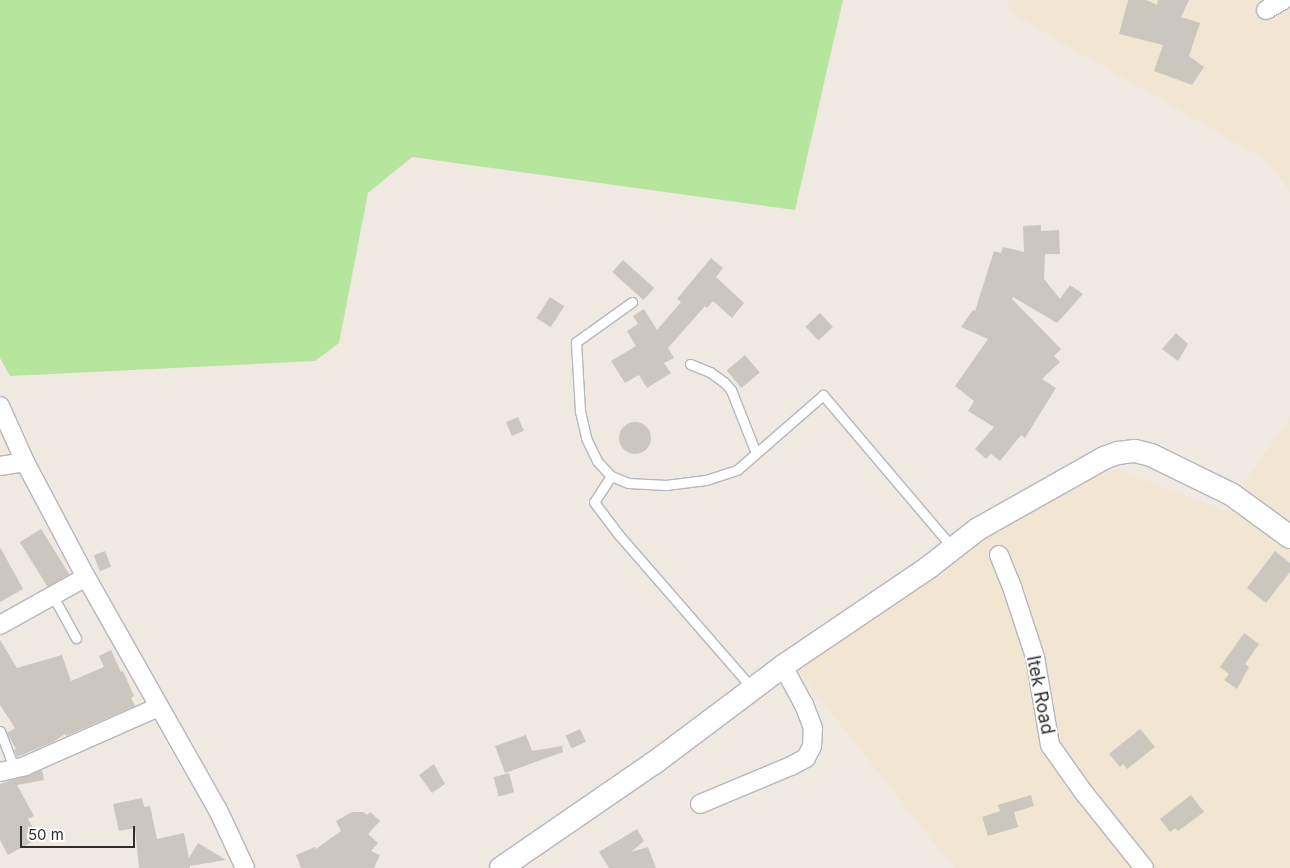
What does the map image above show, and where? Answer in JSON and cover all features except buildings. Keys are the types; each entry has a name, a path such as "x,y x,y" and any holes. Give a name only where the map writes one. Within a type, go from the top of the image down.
{"street":[{"path":"1266,10 1283,0"},
{"path":"0,406 25,462 86,577 218,810 245,868"},
{"path":"501,868 654,763 754,690 783,666 930,567 952,547 978,529 1104,458 1118,453 1135,451 1150,455 1231,494 1290,537"},
{"path":"0,466 25,462"},
{"name":"Itek Road","path":"999,555 1012,584 1034,658 1050,745 1084,793 1144,868"},
{"path":"0,625 86,577"},
{"path":"700,804 806,758 812,746 813,728 804,705 783,666"},
{"path":"6,767 25,766 159,707"}],"lane":[{"path":"632,302 576,342 580,411 586,438 596,461 611,476 628,483 666,485 706,480 737,470 823,395 952,547"},
{"path":"690,364 710,372 724,382 731,390 756,453"},
{"path":"611,476 594,502 619,535 754,690"},
{"path":"53,596 76,638"},
{"path":"0,731 6,767"}],"shaded area":[{"path":"1009,0 1290,0 1290,192 1269,162 1008,11"},
{"path":"1290,417 1290,868 954,868 795,667 988,538 1082,481 1118,470 1225,511"}],"green space":[{"path":"0,0 843,0 795,210 412,157 368,193 339,343 315,361 10,376 0,358"}]}
